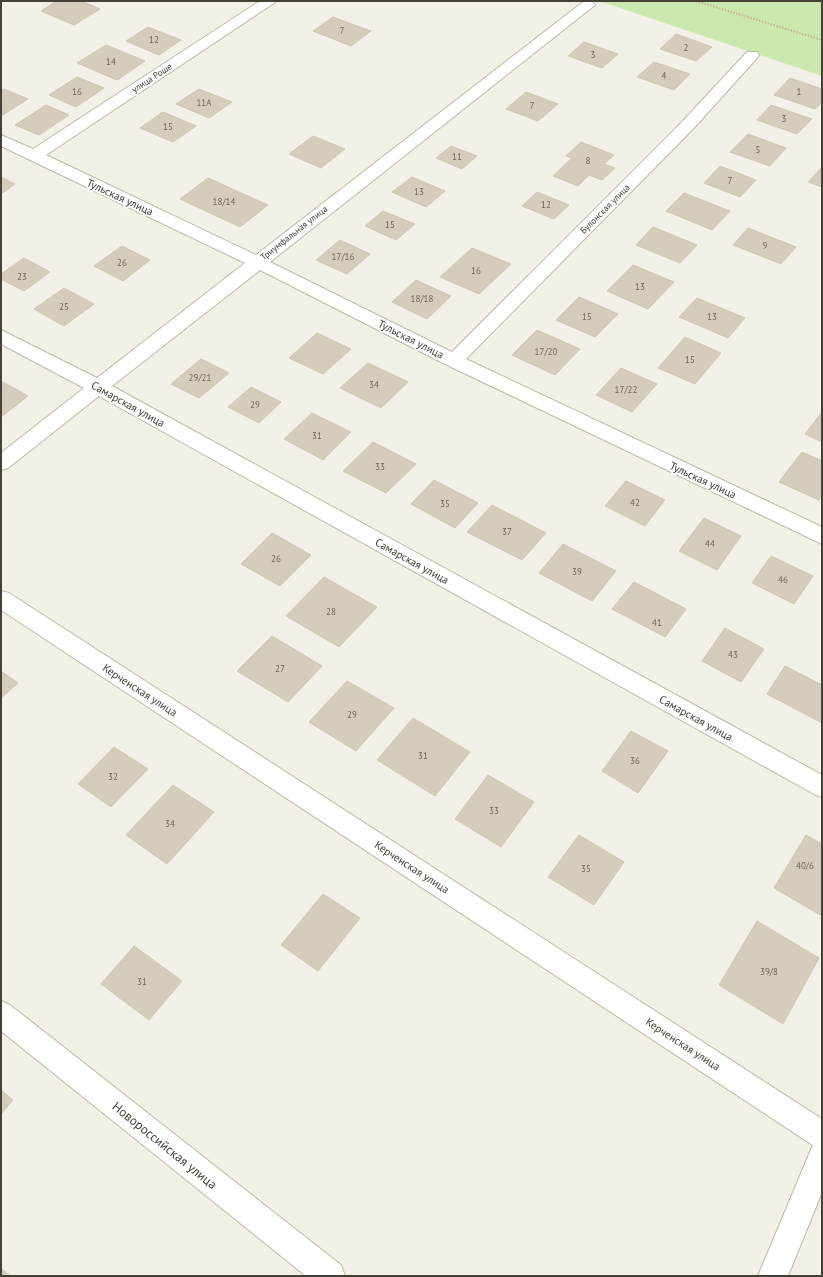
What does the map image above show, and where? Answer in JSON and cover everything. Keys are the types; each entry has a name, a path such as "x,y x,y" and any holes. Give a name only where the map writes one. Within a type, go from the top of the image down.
{"street":[{"name":"улица Роше","path":"34,156 270,1"},
{"name":"Триумфальная улица","path":"1,463 588,5"},
{"name":"Булонская улица","path":"454,361 687,126 752,55"},
{"name":"Тульская улица","path":"1,140 257,262 454,361 822,536"},
{"name":"Самарская улица","path":"1,336 98,387 822,787"},
{"name":"Керченская улица","path":"1,599 822,1135"},
{"name":"Новороссийская улица","path":"1,1014 330,1276"},
{"path":"773,1276 822,1157"}],"path":[{"path":"696,1 822,40"}],"green space":[{"path":"599,1 822,1 822,76"}],"building":[{"path":"57,1 81,1 100,9 74,25 41,11"},
{"path":"333,17 371,31 351,46 313,31"},
{"path":"148,27 181,40 159,55 126,41"},
{"path":"676,34 712,47 696,61 660,49"},
{"path":"584,42 618,54 602,68 568,56"},
{"path":"106,45 145,61 117,80 77,63"},
{"path":"654,62 690,74 674,90 637,77"},
{"path":"77,77 104,88 76,107 49,95"},
{"path":"790,78 822,89 822,102 815,109 774,95"},
{"path":"4,89 28,99 1,116 1,91"},
{"path":"199,89 232,102 209,118 176,104"},
{"path":"526,92 558,104 538,121 506,109"},
{"path":"46,105 69,115 39,135 15,125"},
{"path":"771,105 812,119 797,134 757,120"},
{"path":"163,112 196,126 173,142 140,128"},
{"path":"748,134 786,148 770,166 730,152"},
{"path":"313,136 345,149 321,168 289,154"},
{"path":"581,142 614,155 604,164 615,168 602,180 589,175 578,186 553,176 572,158 566,156"},
{"path":"451,146 477,156 462,169 436,158"},
{"path":"720,166 756,180 740,197 704,183"},
{"path":"822,167 822,187 808,182"},
{"path":"1,177 15,184 1,194"},
{"path":"412,177 445,191 426,207 392,192"},
{"path":"208,178 268,205 240,227 180,199"},
{"path":"537,192 569,205 554,219 522,206"},
{"path":"684,193 730,211 712,230 666,211"},
{"path":"383,211 415,224 396,240 365,226"},
{"path":"653,227 697,245 680,263 636,245"},
{"path":"748,228 796,247 781,264 733,245"},
{"path":"340,240 370,254 347,274 316,260"},
{"path":"122,246 150,260 123,281 94,266"},
{"path":"472,248 511,264 479,294 440,277"},
{"path":"24,258 50,272 24,291 1,279 1,274"},
{"path":"633,265 674,282 648,309 607,291"},
{"path":"416,280 451,296 427,319 392,302"},
{"path":"64,288 94,304 64,326 34,309"},
{"path":"579,297 618,314 595,337 556,320"},
{"path":"697,298 745,318 728,338 679,317"},
{"path":"537,330 580,349 555,375 512,355"},
{"path":"317,333 351,349 323,374 289,358"},
{"path":"685,337 721,353 695,384 658,368"},
{"path":"201,359 229,373 199,398 171,384"},
{"path":"368,363 408,382 381,408 340,388"},
{"path":"621,368 657,384 632,412 596,395"},
{"path":"3,382 28,396 1,417 1,383"},
{"path":"251,387 281,402 259,423 228,407"},
{"path":"822,412 822,442 805,434"},
{"path":"312,413 351,432 323,460 284,439"},
{"path":"373,442 416,464 386,493 343,471"},
{"path":"802,452 822,461 822,495 819,500 779,482"},
{"path":"434,480 478,503 455,528 411,504"},
{"path":"626,481 665,500 645,526 605,506"},
{"path":"492,505 546,533 522,560 467,532"},
{"path":"704,518 741,536 717,570 679,551"},
{"path":"272,533 311,555 280,586 241,564"},
{"path":"563,544 616,571 592,601 539,573"},
{"path":"771,556 813,576 794,604 752,583"},
{"path":"324,577 377,607 339,647 286,616"},
{"path":"634,582 686,609 665,637 612,609"},
{"path":"725,628 764,649 741,682 702,661"},
{"path":"272,636 322,666 288,702 237,671"},
{"path":"785,666 822,685 822,723 767,694"},
{"path":"1,671 18,683 1,698"},
{"path":"347,681 394,708 356,751 309,722"},
{"path":"413,718 470,752 435,796 377,760"},
{"path":"631,731 668,751 638,793 602,771"},
{"path":"114,747 148,769 111,807 78,784"},
{"path":"488,775 534,802 501,847 455,819"},
{"path":"173,785 214,812 167,864 126,835"},
{"path":"579,835 624,862 594,905 548,877"},
{"path":"806,835 822,844 822,916 774,888"},
{"path":"323,894 360,918 318,971 281,945"},
{"path":"757,921 819,958 783,1024 719,985"},
{"path":"134,946 182,981 149,1020 101,984"},
{"path":"1,1090 13,1100 1,1114"},
{"path":"1,1268 10,1276 1,1276"}]}
